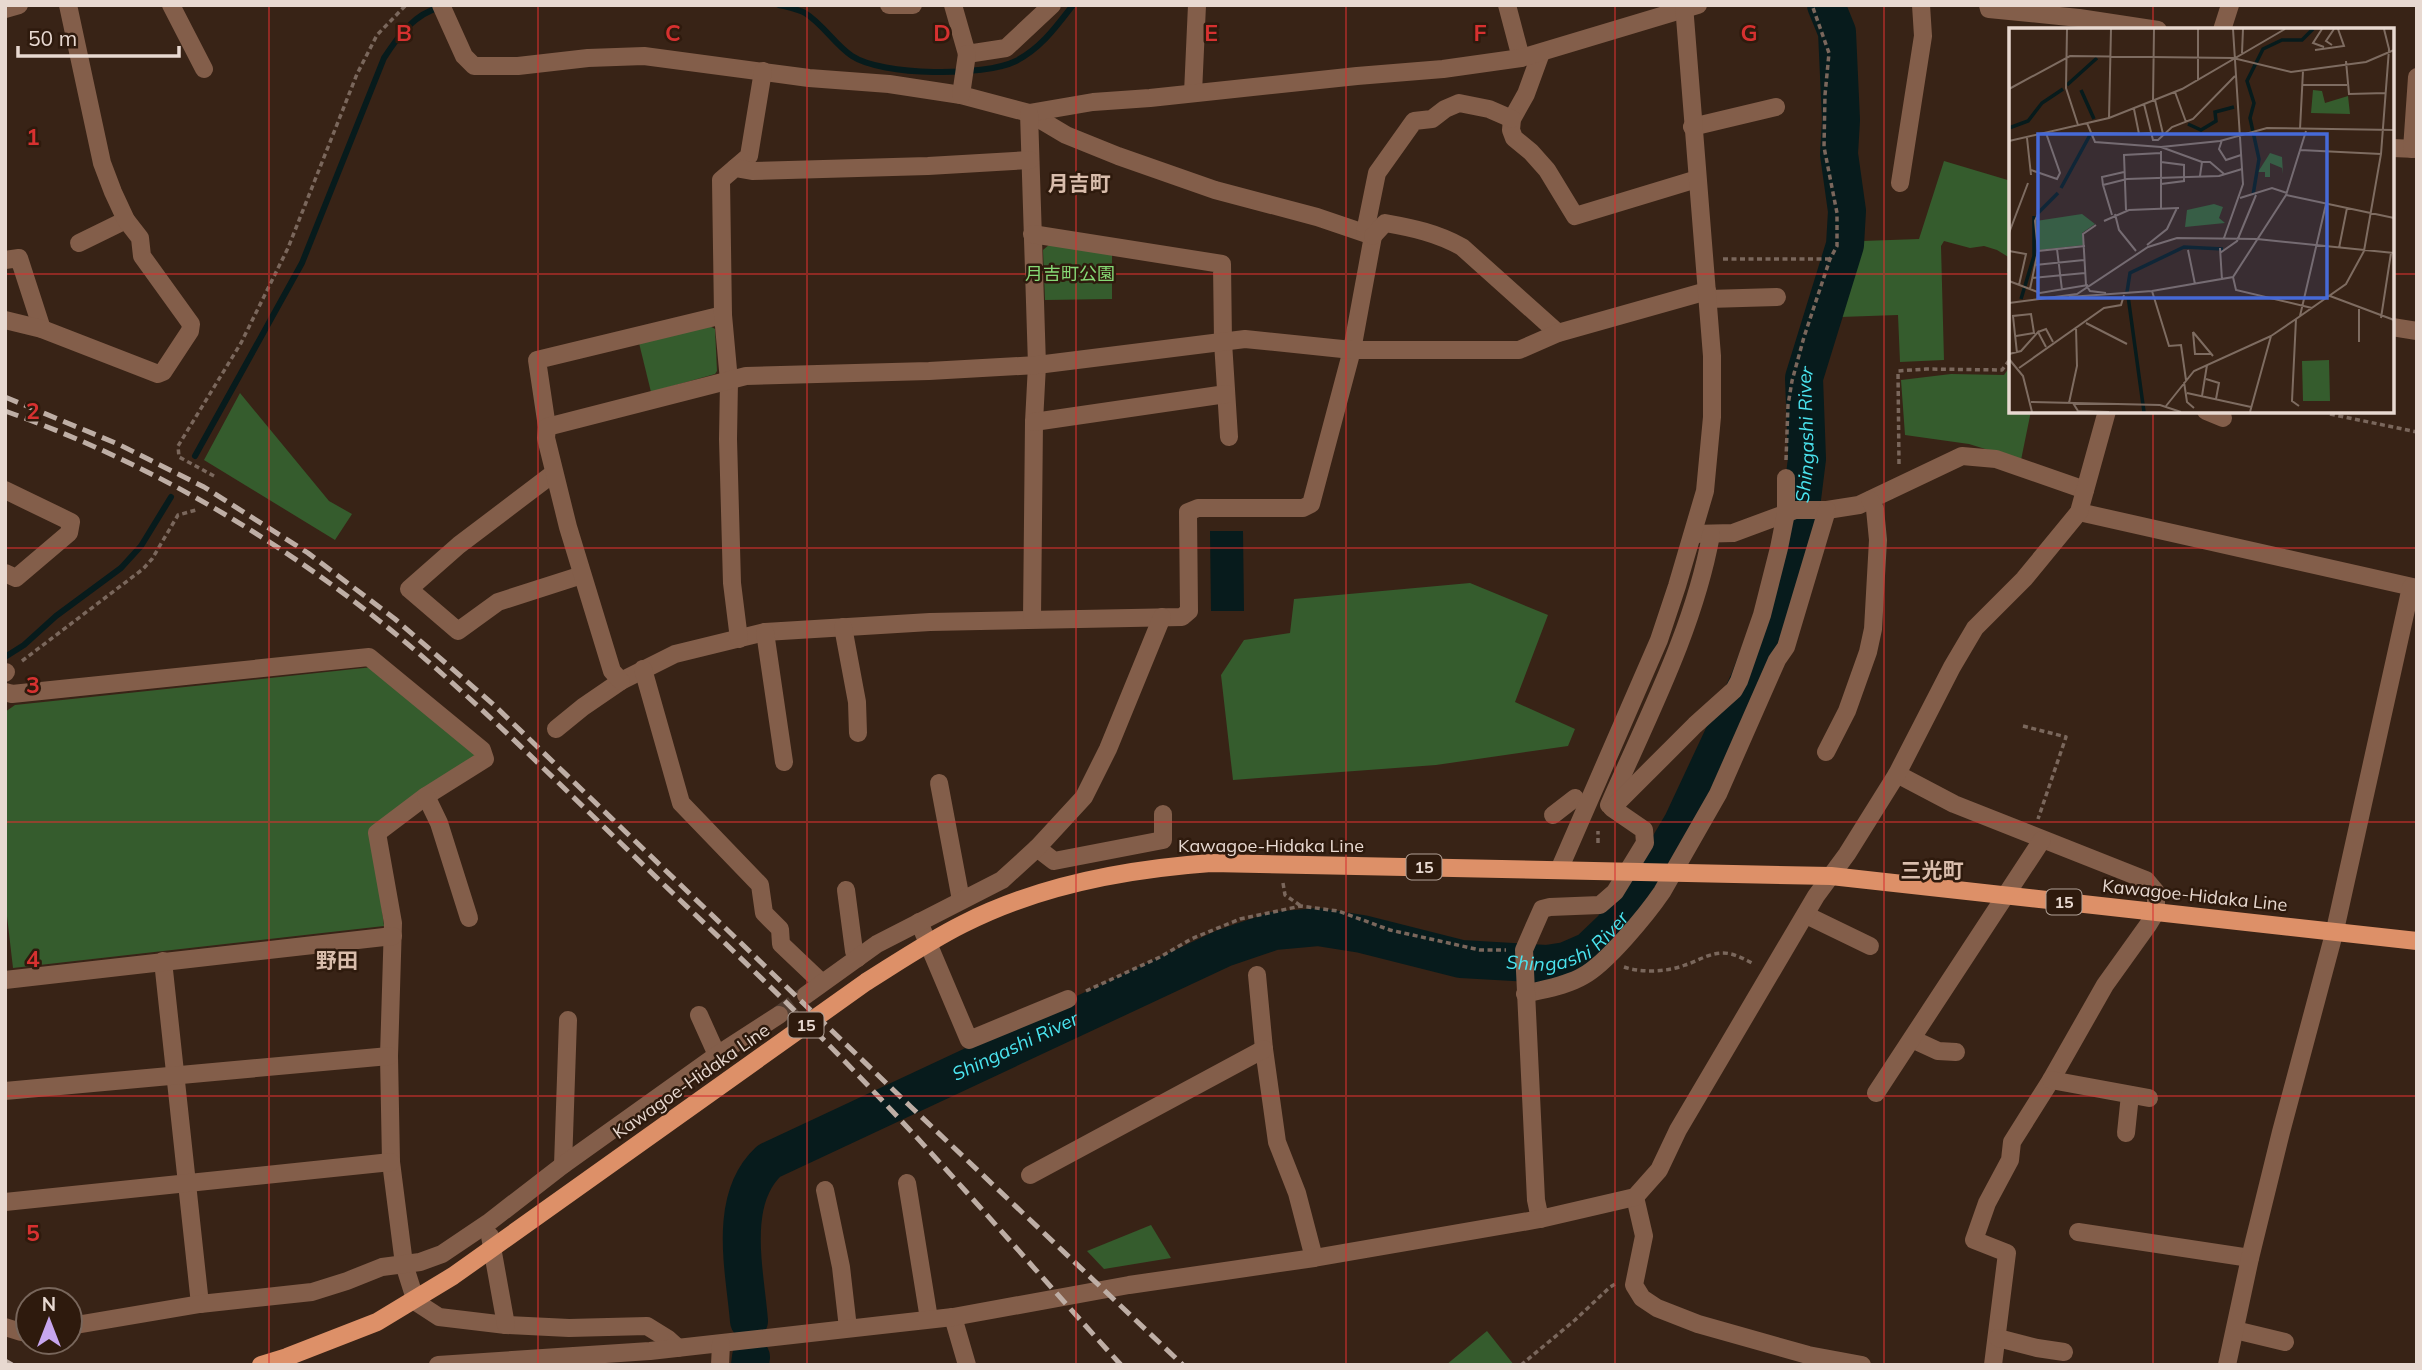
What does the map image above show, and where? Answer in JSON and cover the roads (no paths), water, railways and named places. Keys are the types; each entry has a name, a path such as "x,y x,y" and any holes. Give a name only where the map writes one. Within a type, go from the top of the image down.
{"main road":[{"name":"Kawagoe-Hidaka Line","path":"261,1365 377,1322 453,1276 866,982 920,947 965,923 1020,901 1122,873 1211,863 1831,876 2417,940"}],"street":[{"path":"5,9 19,5"},
{"path":"5,320 43,329 158,374 163,372 190,331 191,324 142,256 140,238 126,220 102,163 68,5"},
{"path":"171,5 204,69"},
{"path":"889,5 914,5"},
{"path":"953,5 967,54 961,94"},
{"path":"1193,93 1197,5"},
{"path":"1507,5 1521,58"},
{"path":"1900,183 1923,36 1921,5"},
{"path":"1988,5 1989,9 2078,24 2131,28"},
{"path":"2223,28 2230,5"},
{"path":"967,54 1006,48 1050,6"},
{"path":"1030,113 1093,102 1443,69 1521,58 1689,7 1692,127 1712,356 1710,442 1702,534 1705,568 1674,654 1609,806"},
{"path":"444,12 464,56 474,66 518,66 588,58 644,56 809,78 889,84 961,94 1030,113 1066,135 1214,190 1369,234"},
{"path":"1541,53 1526,94 1512,119 1511,130 1514,138 1547,170 1575,216 1697,179"},
{"path":"739,639 732,583 729,381 723,315 722,180 749,156 763,71"},
{"path":"2394,148 2415,149 2417,77"},
{"path":"556,729 621,681 675,654 765,632 930,622 1182,617 1189,611 1188,512 1198,508 1304,508 1311,503 1352,350 1377,173 1414,121 1432,119 1459,103 1489,109 1512,119"},
{"path":"1692,127 1776,107"},
{"path":"1030,113 1037,365 1032,619"},
{"path":"735,169 752,171 1030,160"},
{"path":"79,243 126,220"},
{"path":"1369,234 1385,223 1444,237 1462,247 1558,333"},
{"path":"1032,234 1222,264 1228,437"},
{"path":"5,260 19,258 43,329"},
{"path":"547,427 747,376 1037,365 1244,339 1352,350 1518,350 1558,333 1707,295 1777,297"},
{"path":"621,681 612,671 554,473 546,438 547,427 537,360 723,315"},
{"path":"2394,327 2417,331"},
{"path":"1034,422 1226,394"},
{"path":"438,1365 722,1344 953,1317 1129,1285 1314,1258 1540,1219 1635,1197 1659,1170 1678,1130 1806,915 1897,774 1975,628 2032,570 2079,512 2106,413"},
{"path":"1702,534 1733,533 1791,511 1859,505 1962,456 1996,459 2085,490"},
{"path":"554,473 459,545 409,589 458,631 498,602 582,575"},
{"path":"1609,806 1734,690 1752,648 1791,511 1786,478"},
{"path":"5,490 71,522 69,533 16,578 5,573"},
{"path":"1826,752 1847,711 1868,652 1873,629 1878,540 1875,509 1870,500"},
{"path":"1525,988 1572,981 1585,975 1605,960 1657,900 1718,794 1777,660 1786,647 1823,510"},
{"path":"2079,512 2414,588 2335,930 2281,1132 2227,1365"},
{"path":"1559,870 1702,534"},
{"path":"806,995 877,944 1002,880 1037,848 1084,797 1108,749 1162,617"},
{"path":"843,628 857,702 858,733"},
{"path":"765,632 784,762"},
{"path":"5,692 12,694 369,657 482,750 485,759 426,796 377,833 393,923 389,1056 391,1162 404,1264 416,1302 439,1317 506,1325 569,1328 647,1326 678,1348"},
{"path":"643,669 681,803 760,885 764,912 780,929 781,944 821,982"},
{"path":"1897,774 1954,804 2146,880 2156,892 2156,912 2105,985 2012,1142 2010,1160 1987,1203 1974,1240 2007,1253 1993,1365"},
{"path":"939,782 961,900"},
{"path":"426,796 439,823 469,918"},
{"path":"1553,815 1575,797"},
{"path":"1540,1219 1536,1200 1524,950 1542,909 1600,905 1615,892 1645,843 1644,830 1609,806"},
{"path":"1037,848 1054,862 1163,840 1163,814"},
{"path":"1876,1093 2005,897 2037,838"},
{"path":"846,890 854,951 858,958"},
{"path":"1806,915 1870,946"},
{"path":"919,922 969,1040 1068,999"},
{"path":"5,980 393,936"},
{"path":"163,961 200,1304"},
{"path":"1257,975 1277,1142 1297,1193 1314,1258"},
{"path":"699,1015 717,1055"},
{"path":"84,1324 200,1304 312,1292 382,1266 420,1262 442,1254 717,1055 779,1015"},
{"path":"564,1166 568,1020"},
{"path":"1912,1039 1938,1051 1955,1052"},
{"path":"1030,1175 1264,1049"},
{"path":"5,1091 389,1056"},
{"path":"2051,1080 2149,1098"},
{"path":"2126,1133 2130,1095"},
{"path":"5,1202 391,1162"},
{"path":"907,1183 929,1319"},
{"path":"825,1190 841,1267 848,1328"},
{"path":"1635,1197 1644,1236 1634,1274 1634,1285 1642,1298 1657,1308 1698,1324 1797,1352 1862,1365"},
{"path":"488,1223 506,1325"},
{"path":"2078,1232 2250,1258"},
{"path":"953,1317 967,1365"},
{"path":"2235,1331 2285,1342"},
{"path":"1998,1338 2064,1352"},
{"path":"720,1365 722,1344"}],"waterway":[{"path":"779,5 805,13 852,56 866,63 909,71 933,72 981,70 1016,61 1041,43 1073,5"},
{"name":"Shingashi River","path":"749,1321 742,1259 743,1216 756,1177 769,1161 1224,948 1274,931 1318,927 1362,934 1461,959 1547,964 1566,961 1589,951 1612,929 1642,892 1682,824 1749,681 1781,597 1800,515 1807,459 1804,378 1845,245 1847,211 1839,154 1841,120 1837,32 1826,5"},
{"path":"195,456 302,263 384,58 415,20 441,7"},
{"path":"5,657 121,568 141,546 171,497"},
{"name":"Shingashi River","path":"750,1365 751,1357"}],"tunnel":[{"path":"779,1015 806,995"}],"railway":[{"path":"5,397 118,444 204,487 308,553 395,619 494,705 1183,1365"},
{"path":"5,411 109,453 208,504 302,564 423,657 514,740 816,1033 938,1161 1121,1365"},
{"path":"5,1361 12,1365"}],"district":[{"name":"月吉町","path":"1079,183"},
{"name":"三光町","path":"1932,870"},
{"name":"野田","path":"337,960"}],"park label":[{"name":"月吉町公園","path":"1070,273"}]}
